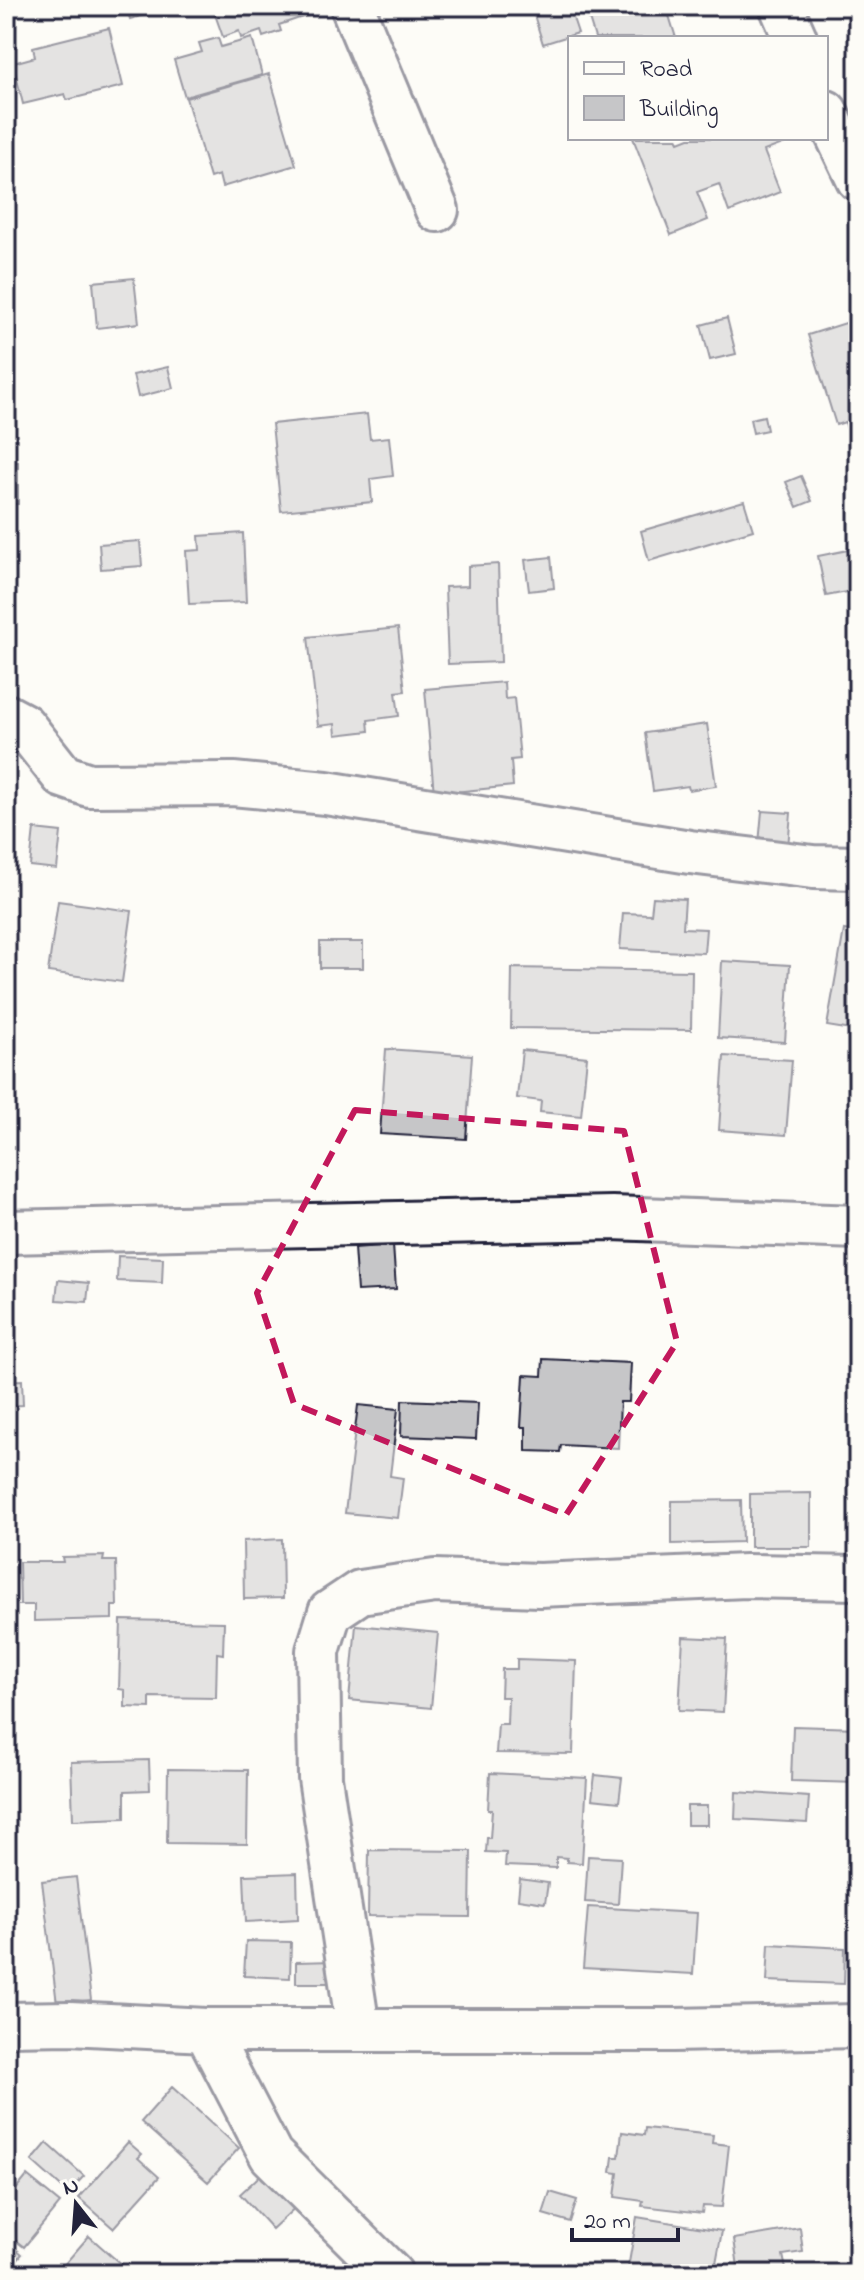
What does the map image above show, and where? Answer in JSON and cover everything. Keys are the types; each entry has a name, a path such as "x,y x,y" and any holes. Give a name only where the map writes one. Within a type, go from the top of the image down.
{"street":[{"path":"352,6 437,210"},
{"path":"781,6 794,36"},
{"path":"828,116 858,179"},
{"path":"6,716 23,725 63,776 89,785 233,784 326,793 690,852 813,867 858,868"},
{"path":"6,1232 612,1218 858,1227"},
{"path":"358,2028 320,1778 318,1651 330,1612 360,1592 435,1581 539,1585 746,1576 858,1578"},
{"path":"6,2024 70,2023 206,2030 674,2030 858,2026"},
{"path":"206,2030 271,2155 391,2274"}],"highlighted area":[{"path":"355,1110 624,1131 677,1342 566,1515 294,1404 257,1293"}],"building":[{"path":"126,6 153,6 155,12 130,19"},
{"path":"212,6 312,6 315,13 279,25 281,31 263,37 261,31 241,38 239,31 223,37"},
{"path":"569,6 578,33 543,44 534,15"},
{"path":"585,6 666,6 675,36 594,36"},
{"path":"109,28 123,86 67,100 65,94 23,104 13,63 35,57 33,47"},
{"path":"218,38 221,47 252,38 262,75 185,97 174,60 202,52 199,43"},
{"path":"269,74 296,165 222,187 219,175 210,178 186,98"},
{"path":"634,140 787,140 764,151 780,192 729,212 719,184 697,192 708,220 671,235"},
{"path":"6,271 14,271 15,341 6,341"},
{"path":"134,278 139,323 97,328 93,282"},
{"path":"727,318 736,354 710,360 701,325"},
{"path":"858,319 858,439 851,442 845,422 836,425 808,335"},
{"path":"168,367 173,388 138,397 133,375"},
{"path":"367,414 370,439 389,437 393,476 370,479 372,502 281,511 272,424"},
{"path":"764,416 767,430 753,433 750,419"},
{"path":"6,462 18,462 18,504 6,504"},
{"path":"801,476 812,501 797,507 786,482"},
{"path":"744,501 753,530 649,561 641,531"},
{"path":"243,533 246,602 189,604 186,551 200,550 199,536"},
{"path":"140,541 142,566 101,569 99,544"},
{"path":"858,548 858,590 826,596 818,556"},
{"path":"551,557 554,588 529,591 525,560"},
{"path":"498,564 501,662 448,664 445,587 468,586 468,566"},
{"path":"398,628 405,691 396,692 399,716 368,720 369,731 336,735 335,724 318,726 308,637"},
{"path":"504,682 505,699 514,698 520,759 511,760 513,786 434,794 425,689"},
{"path":"707,724 716,786 653,791 645,733"},
{"path":"6,738 12,739 10,778 6,778"},
{"path":"762,811 791,813 788,847 759,844"},
{"path":"34,829 61,832 57,869 30,866"},
{"path":"653,897 685,899 683,928 706,929 704,953 620,949 623,913 651,914"},
{"path":"58,901 132,911 122,982 48,972"},
{"path":"844,930 858,932 858,1031 827,1026"},
{"path":"320,942 363,942 363,968 320,968"},
{"path":"722,961 790,965 785,1042 718,1038"},
{"path":"512,968 692,971 691,1030 511,1028"},
{"path":"386,1049 472,1055 466,1139 380,1134"},
{"path":"522,1050 587,1057 581,1116 540,1112 541,1101 517,1098"},
{"path":"724,1056 792,1060 786,1135 719,1130"},
{"path":"393,1245 396,1289 357,1291 354,1248"},
{"path":"118,1256 163,1258 162,1283 117,1281"},
{"path":"58,1280 89,1283 87,1302 56,1300"},
{"path":"543,1359 631,1363 629,1402 620,1402 618,1448 561,1445 560,1452 526,1451 526,1427 521,1427 524,1375 542,1376"},
{"path":"22,1380 23,1405 6,1406 6,1381"},
{"path":"402,1400 478,1403 476,1439 401,1436"},
{"path":"358,1405 398,1409 390,1476 403,1478 398,1518 345,1513"},
{"path":"811,1493 811,1547 750,1547 750,1494"},
{"path":"741,1500 742,1542 672,1544 672,1501"},
{"path":"282,1539 283,1598 244,1599 243,1541"},
{"path":"104,1556 103,1561 116,1561 117,1606 112,1606 112,1619 34,1621 34,1605 20,1605 19,1562 63,1562 62,1557"},
{"path":"121,1620 224,1622 223,1654 217,1653 216,1698 150,1697 150,1708 125,1707 125,1690 119,1689"},
{"path":"356,1625 438,1633 431,1708 349,1700"},
{"path":"683,1637 727,1639 723,1712 679,1710"},
{"path":"517,1659 576,1661 573,1754 496,1753 498,1724 507,1724 508,1697 501,1697 502,1669 517,1669"},
{"path":"793,1726 858,1728 858,1783 791,1781"},
{"path":"149,1760 150,1790 125,1791 125,1818 73,1820 71,1762"},
{"path":"168,1769 248,1770 247,1844 167,1843"},
{"path":"490,1773 587,1778 582,1863 556,1857 556,1868 505,1866 506,1853 486,1852 492,1810 488,1810"},
{"path":"595,1775 622,1778 619,1802 592,1799"},
{"path":"736,1792 809,1797 807,1823 735,1819"},
{"path":"687,1806 707,1806 707,1825 687,1825"},
{"path":"369,1850 471,1851 470,1917 368,1916"},
{"path":"588,1856 621,1858 618,1904 585,1902"},
{"path":"297,1873 298,1919 246,1922 244,1875"},
{"path":"76,1877 91,2000 57,2004 42,1881"},
{"path":"520,1879 548,1883 545,1903 518,1899"},
{"path":"588,1907 697,1913 693,1974 583,1968"},
{"path":"246,1941 291,1942 290,1978 244,1976"},
{"path":"769,1944 845,1948 844,1984 767,1981"},
{"path":"334,1961 333,1983 296,1983 296,1962"},
{"path":"172,2087 239,2148 208,2182 141,2122"},
{"path":"645,2128 713,2135 712,2143 729,2145 722,2207 703,2206 702,2213 642,2206 643,2201 615,2197 618,2173 611,2172 613,2157 619,2157 622,2132 644,2135"},
{"path":"128,2142 142,2154 138,2158 159,2177 113,2228 79,2198"},
{"path":"47,2143 84,2176 68,2193 32,2161"},
{"path":"267,2169 300,2203 272,2229 240,2194"},
{"path":"27,2176 60,2203 24,2247 6,2233 6,2202"},
{"path":"550,2192 577,2200 570,2222 543,2214"},
{"path":"637,2217 722,2231 714,2274 627,2274"},
{"path":"800,2228 803,2252 783,2255 787,2274 739,2274 734,2239"},
{"path":"89,2236 132,2274 56,2274"},
{"path":"6,2240 22,2254 6,2272"}]}
